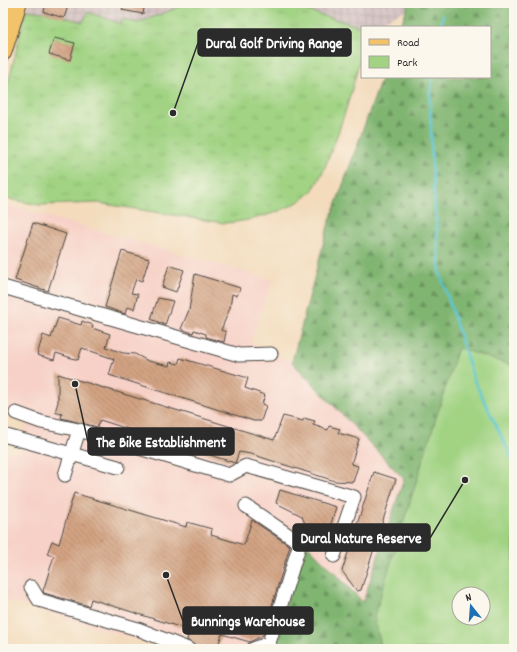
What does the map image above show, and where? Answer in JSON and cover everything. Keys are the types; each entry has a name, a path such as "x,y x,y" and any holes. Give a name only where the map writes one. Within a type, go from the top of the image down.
{"main road":[{"path":"4,41 18,3"}],"lane":[{"path":"3,287 239,356 271,354"},
{"path":"16,412 46,419 229,475 246,466 354,497 334,556"},
{"path":"65,475 70,454 79,430"},
{"path":"3,435 118,467"},
{"path":"246,506 300,543 269,643 253,649"},
{"path":"31,587 40,600 138,630 188,649"}],"shaded area":[{"path":"29,3 190,3 137,23 122,19 121,24 88,12 84,22 26,10"},
{"path":"280,3 420,3 372,26 361,27"},
{"path":"3,204 272,280 250,343 292,362 404,479 363,603 307,545 270,649 167,649 3,599 3,452 20,452 27,420 3,413"}],"green space":[{"path":"190,3 280,3 361,27 360,59 349,100 333,147 316,184 309,194 291,206 269,214 257,218 224,223 98,203 40,205 3,198 3,104 26,10 44,12 83,22 88,12 121,24 122,19 137,23"},
{"path":"409,3 514,3 514,649 270,649 307,545 363,602 404,479 292,362 328,226 382,78 491,78 491,26 400,26"},
{"path":"458,348 514,366 514,649 382,649 374,617"}],"building":[{"path":"46,3 69,3 64,18 44,12"},
{"path":"124,3 145,3 143,14 122,10"},
{"path":"54,38 75,43 70,60 49,54"},
{"path":"33,223 66,234 48,291 15,280"},
{"path":"122,251 149,259 142,281 136,279 131,293 138,294 134,309 127,307 125,314 105,307"},
{"path":"169,265 184,270 176,292 162,287"},
{"path":"195,274 240,288 237,296 232,294 230,308 221,330 226,332 224,342 206,337 206,334 194,330 193,333 181,329 189,310"},
{"path":"158,298 173,301 165,325 151,319"},
{"path":"58,318 81,325 82,321 93,325 92,328 110,334 106,347 123,353 135,354 148,361 169,366 170,362 178,364 180,358 248,378 245,388 265,395 262,404 266,406 261,421 254,421 109,375 114,359 82,348 78,360 56,353 54,360 37,355 43,335 51,338"},
{"path":"58,374 274,440 283,416 303,421 304,418 315,421 313,425 328,430 329,426 340,429 338,433 359,439 351,464 358,466 353,482 335,481 251,454 239,452 235,463 100,420 97,427 61,418 62,414 55,412 58,402"},
{"path":"374,472 396,479 361,590 357,591 342,571"},
{"path":"280,490 336,507 326,541 309,535 302,516 276,503"},
{"path":"74,493 186,527 187,522 212,529 211,535 244,545 252,520 290,546 263,635 250,642 222,634 217,649 199,649 187,640 189,630 91,599 89,606 44,593 43,591 54,556 47,554 52,541 59,544"}],"waterway":[{"path":"441,26 443,15"},
{"path":"433,78 430,94 432,167 440,273 474,380 514,462"}],"place":[{"name":"Dural Golf Driving Range","path":"173,113"},
{"name":"The Bike Establishment","path":"75,384"},
{"name":"Dural Nature Reserve","path":"465,480"},
{"name":"Bunnings Warehouse","path":"166,575"}]}
